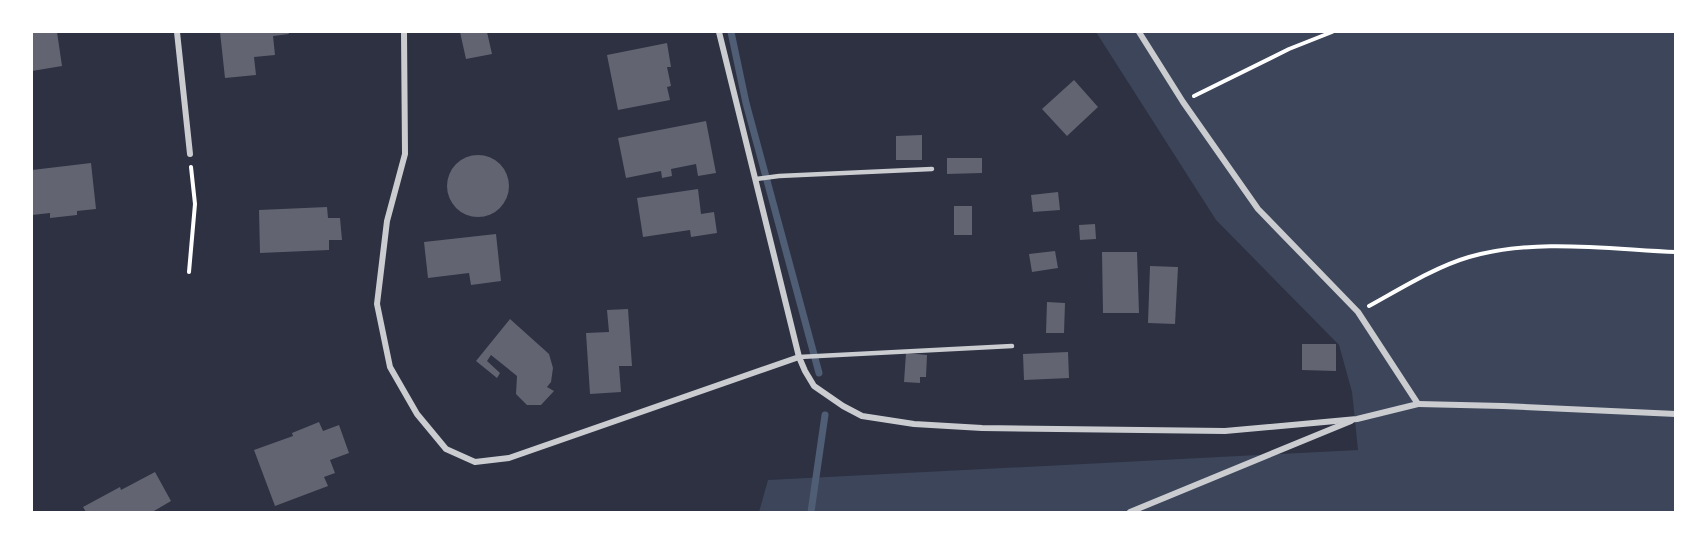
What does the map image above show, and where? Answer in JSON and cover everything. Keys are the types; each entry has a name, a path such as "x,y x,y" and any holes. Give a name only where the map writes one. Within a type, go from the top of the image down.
{"street":[{"path":"177,32 190,154"},
{"path":"404,32 405,154 387,221 376,304 390,367 417,414 446,449 475,462 509,458 799,357"},
{"path":"719,32 799,357 814,386 862,416 915,424 982,428 1226,431 1357,419 1418,404 1676,414"},
{"path":"1139,32 1183,102 1258,209 1358,312 1418,404"},
{"path":"1130,513 1357,419"}],"lane":[{"path":"756,179 932,169"},
{"path":"799,357 1012,346"}],"path":[{"path":"1183,102 1289,49 1332,32"},
{"path":"189,272 195,204 190,154"},
{"path":"1358,312 1413,281 1467,258 1512,248 1561,246 1676,252"}],"shaded area":[{"path":"1096,32 1675,32 1675,512 759,512 768,480 1358,450 1352,392 1339,345 1216,220"}],"building":[{"path":"32,32 57,32 62,66 32,71"},
{"path":"220,32 288,32 289,34 273,36 275,55 254,57 256,75 225,78"},
{"path":"460,32 487,32 492,54 466,59"},
{"path":"667,43 671,67 667,67 671,86 667,87 670,100 618,110 607,55"},
{"path":"1074,80 1098,107 1067,136 1042,109"},
{"path":"706,121 716,173 698,176 696,164 671,169 672,176 662,178 661,171 626,178 618,138"},
{"path":"922,135 922,160 896,160 896,136"},
{"path":"478,155 490,157 500,164 507,174 509,186 507,198 500,208 490,215 478,217 466,215 456,208 449,198 447,186 449,174 456,164 466,157"},
{"path":"947,158 982,158 982,173 947,174"},
{"path":"91,163 96,209 77,211 77,215 50,218 50,213 32,215 32,170"},
{"path":"698,189 701,214 714,212 717,233 691,237 690,230 643,237 637,198"},
{"path":"1058,192 1060,210 1033,212 1031,195"},
{"path":"954,206 972,206 972,235 954,235"},
{"path":"327,207 328,218 340,218 342,240 329,240 329,250 260,253 259,210"},
{"path":"1095,224 1096,239 1080,240 1079,225"},
{"path":"496,234 501,281 471,285 469,273 428,278 424,242"},
{"path":"1055,251 1058,268 1032,272 1029,254"},
{"path":"1102,252 1137,252 1139,313 1103,313"},
{"path":"1150,266 1178,267 1175,324 1148,323"},
{"path":"1047,302 1065,303 1064,333 1046,333"},
{"path":"628,309 632,366 619,366 621,392 590,394 586,333 609,332 607,310"},
{"path":"510,319 549,354 553,368 551,382 547,387 554,391 541,405 527,405 516,394 517,376 491,355 487,361 500,373 497,378 476,361"},
{"path":"1302,344 1336,344 1336,371 1302,370"},
{"path":"1068,352 1069,378 1024,380 1023,354"},
{"path":"906,353 927,355 926,377 920,377 920,383 904,382"},
{"path":"319,422 323,431 339,425 349,453 330,460 335,473 324,477 328,486 275,506 254,450 293,436 292,433"},
{"path":"155,472 171,501 155,512 86,512 83,507 120,487 121,490"}],"waterway":[{"path":"731,32 746,103 819,373"},
{"path":"811,512 825,415"}]}
